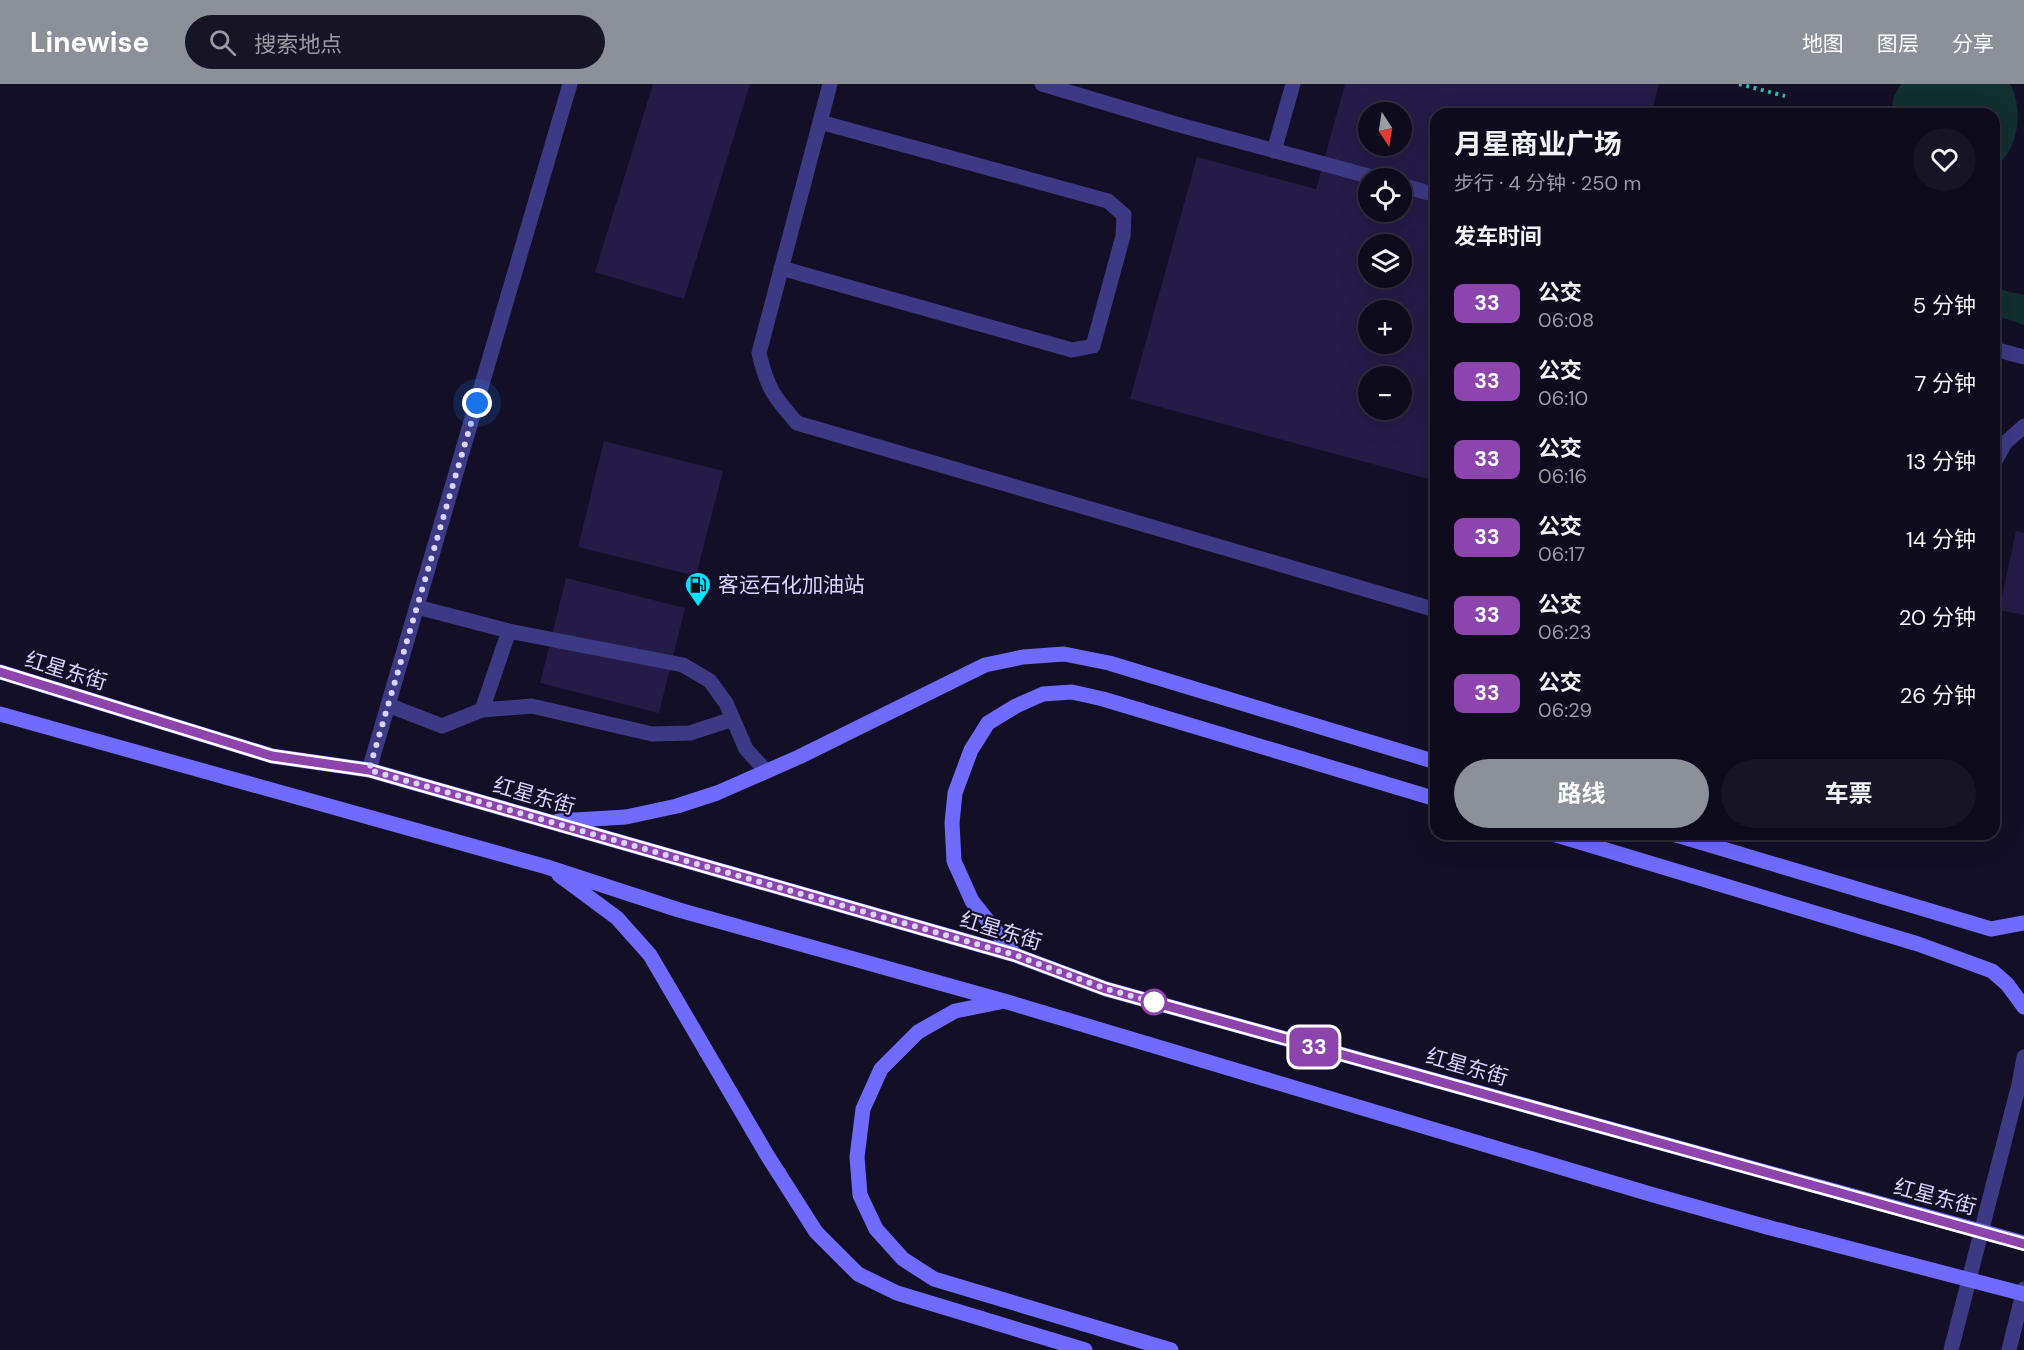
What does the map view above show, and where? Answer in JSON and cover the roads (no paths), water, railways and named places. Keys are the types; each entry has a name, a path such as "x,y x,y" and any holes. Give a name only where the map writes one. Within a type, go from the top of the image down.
{"main road":[{"path":"544,821 626,817 677,806 717,793 766,771 985,665 1023,657 1064,654 1109,663 1430,760"},
{"name":"红星东街","path":"0,672 272,756 369,770 1015,955 1106,989 2024,1244"},
{"path":"1015,955 972,901 954,861 952,822 955,793 971,750 988,723 1016,706 1043,694 1072,692 1103,699 1430,797"},
{"path":"0,714 547,867 679,910 1004,1001 1639,1191 2024,1294"},
{"path":"1573,840 1918,944 1992,971 2007,984 2024,1007"},
{"path":"1693,840 1991,929 2024,923"},
{"path":"547,867 617,918 650,955 767,1155 816,1232 858,1274 897,1293 1085,1350"},
{"path":"1004,1001 955,1011 918,1032 881,1068 863,1109 857,1157 860,1195 864,1204 876,1229 903,1259 934,1279 1171,1350"}],"street":[{"path":"369,770 570,84"},
{"path":"830,84 759,353 764,376 775,398 797,423 1430,608"},
{"path":"1042,84 1176,124 1358,173"},
{"path":"1274,151 1293,84"},
{"path":"781,268 1072,350 1093,346 1123,236 1124,215 1108,201 820,122"},
{"path":"1412,188 1430,193"},
{"path":"2000,351 2024,357"},
{"path":"2000,452 2005,443 2024,426"},
{"path":"417,607 509,631 683,665 711,681 726,703 746,749 766,771"},
{"path":"482,710 509,631"},
{"path":"388,705 442,726 482,710 532,706 652,734 690,733 733,719"},
{"path":"1951,1350 2024,1058"},
{"path":"2009,1350 2024,1288"}],"place":[{"name":"客运石化加油站","path":"698,608"}]}
